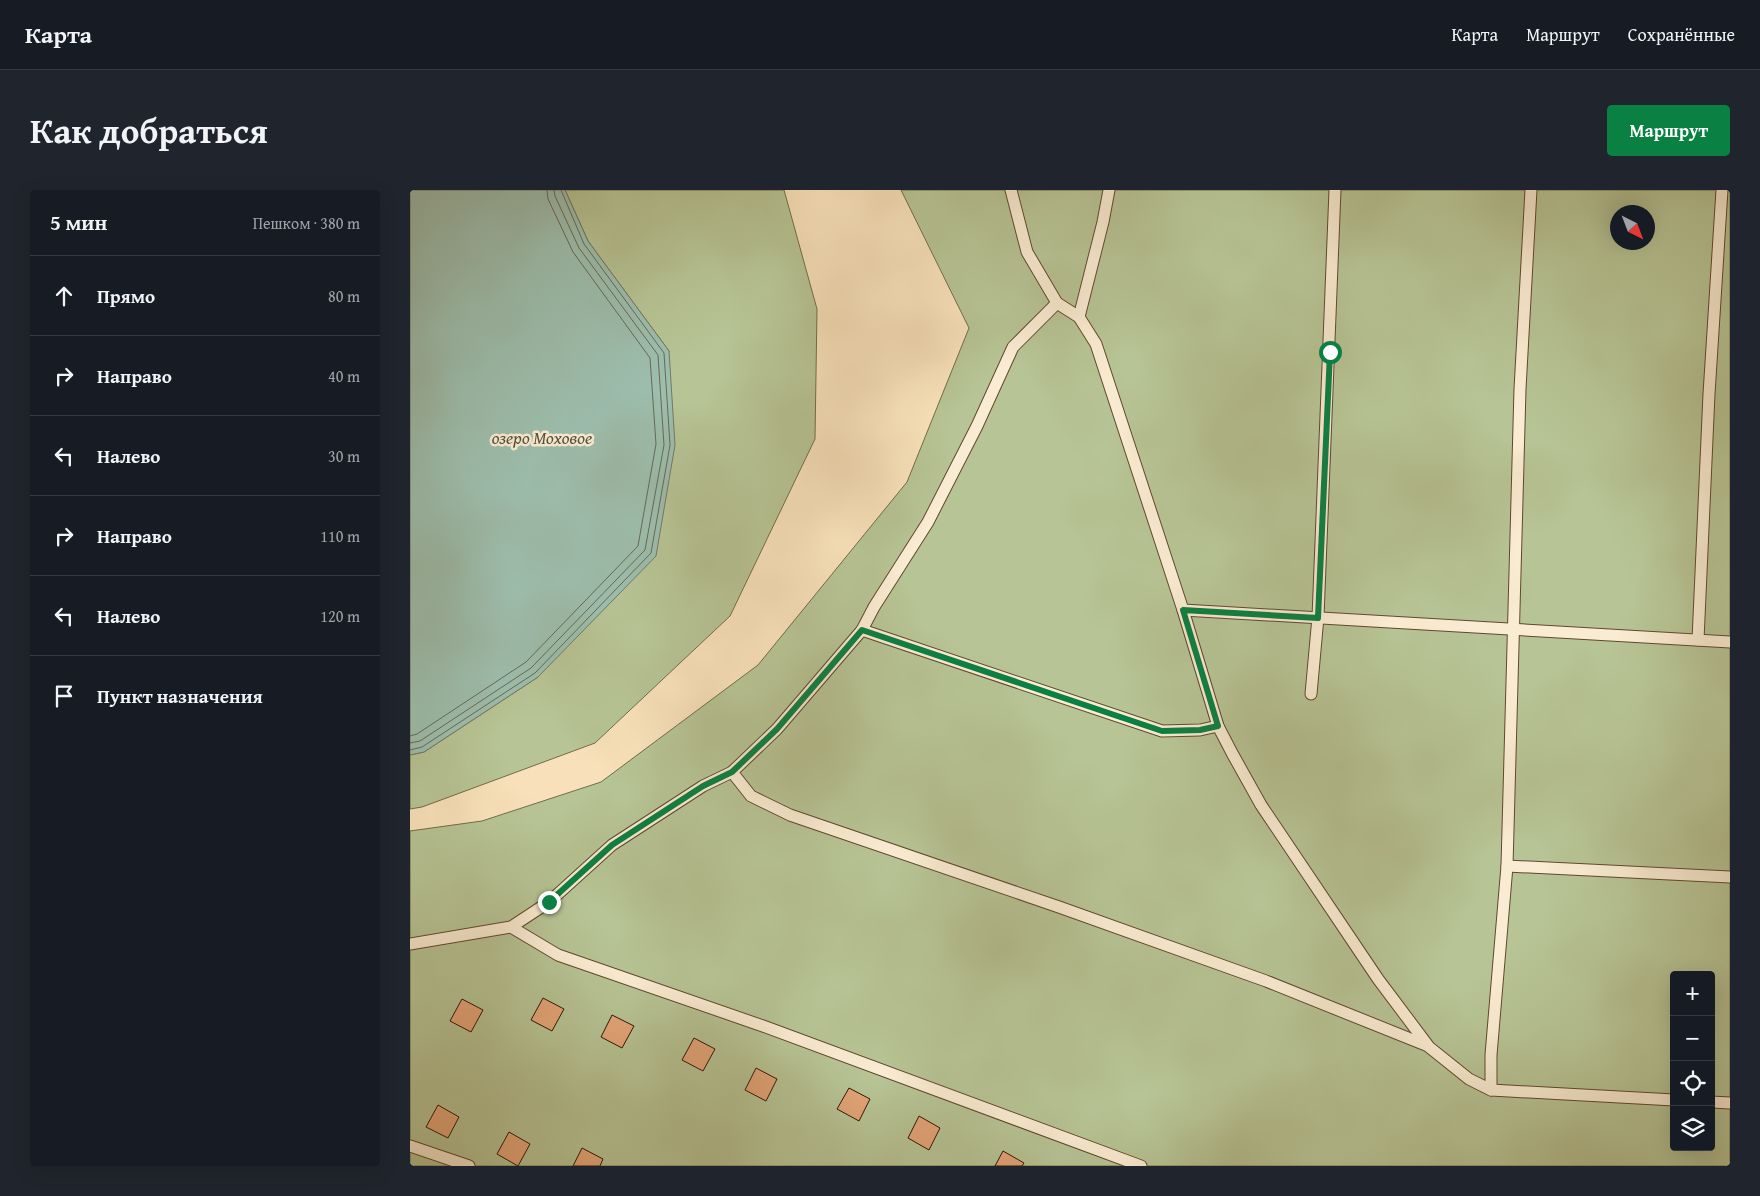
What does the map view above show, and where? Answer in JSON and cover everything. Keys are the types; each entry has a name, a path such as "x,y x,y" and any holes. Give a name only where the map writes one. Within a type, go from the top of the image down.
{"lane":[{"path":"1011,190 1027,252 1057,303 1079,317 1096,344 1183,610 1218,726 1261,805 1378,979 1429,1047 1469,1079 1491,1090 1670,1100"},
{"path":"1079,317 1103,222 1109,190"},
{"path":"1311,694 1318,618 1334,190"},
{"path":"1491,1090 1491,1055 1507,866 1520,389 1531,190"},
{"path":"1698,640 1709,394 1722,190"},
{"path":"410,944 511,927 549,902 612,845 703,786 732,772 777,729 862,630 874,607 928,522 977,426 1012,347 1057,303"},
{"path":"1183,610 1730,642"},
{"path":"862,630 1162,731 1200,730 1218,726"},
{"path":"732,772 751,796 790,815 1059,907 1266,981 1429,1047"},
{"path":"1507,866 1730,877"},
{"path":"511,927 558,955 763,1026 1141,1166"},
{"path":"1715,1102 1730,1103"},
{"path":"410,1146 469,1166"}],"shaded area":[{"path":"565,190 784,190 817,309 815,439 730,616 595,743 422,807 410,809 410,755 424,752 538,677 669,351 588,241"},
{"path":"901,190 1730,190 1730,1166 410,1166 410,831 482,821 601,782 758,665 907,482 969,328"}],"water":[{"name":"озеро Моховое","path":"410,190 565,190 588,241 669,351 675,445 656,556 538,677 424,752 410,755"}],"building":[{"path":"543,998 564,1009 552,1031 531,1020"},
{"path":"462,999 483,1010 471,1032 450,1021"},
{"path":"612,1015 634,1026 622,1048 601,1037"},
{"path":"694,1038 715,1049 703,1071 682,1060"},
{"path":"756,1068 777,1079 766,1101 745,1090"},
{"path":"849,1088 870,1099 859,1121 837,1109"},
{"path":"438,1105 459,1117 448,1138 426,1127"},
{"path":"919,1116 940,1128 929,1150 908,1138"},
{"path":"509,1132 530,1144 518,1166 497,1154"},
{"path":"582,1148 603,1159 600,1166 573,1166"},
{"path":"1003,1151 1024,1163 1022,1166 995,1166"}],"route":[{"path":"549,902 612,845 703,786 732,772 777,729 862,630 1162,731 1200,730 1218,726 1183,610 1318,618 1330,352"}]}
